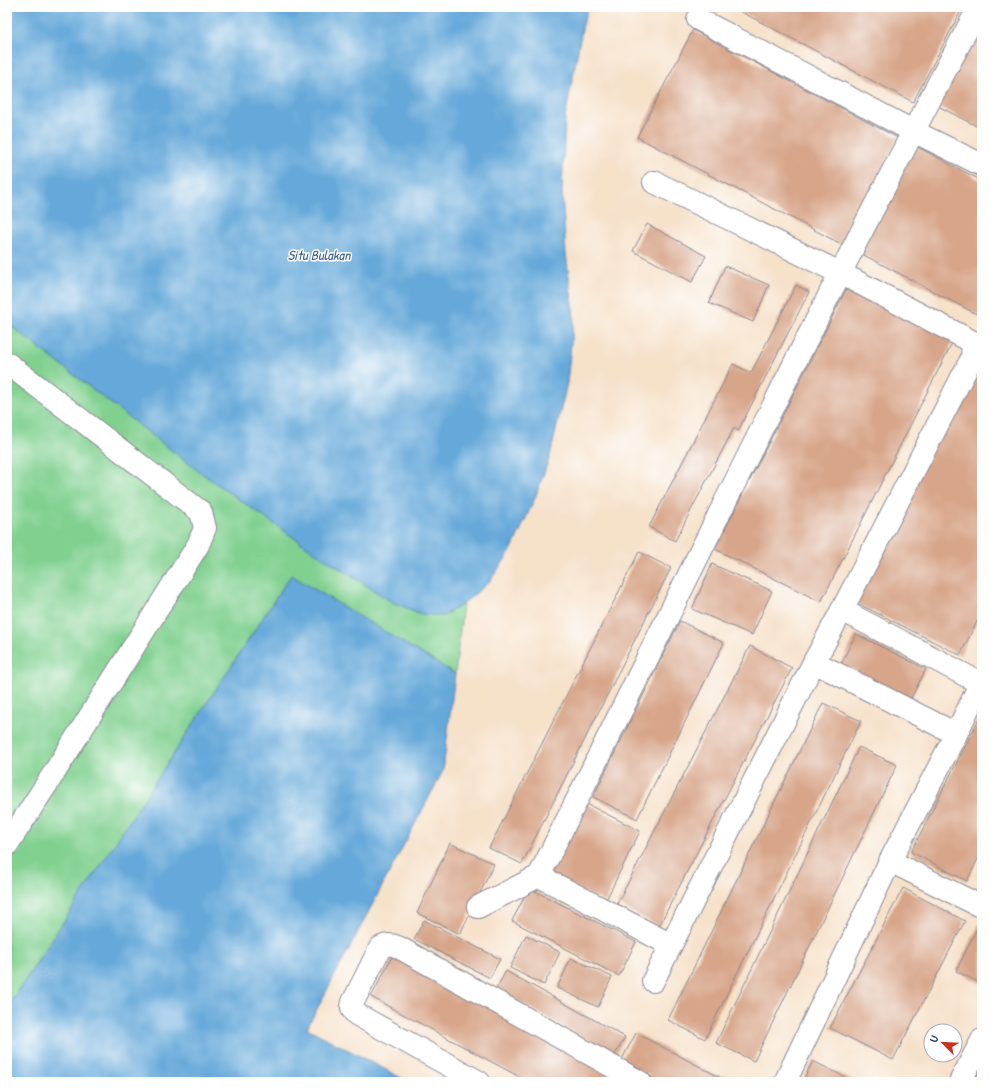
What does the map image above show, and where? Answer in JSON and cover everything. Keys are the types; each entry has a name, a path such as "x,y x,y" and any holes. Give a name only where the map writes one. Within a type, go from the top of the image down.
{"street":[{"path":"478,907 539,876 840,273 912,131 979,7"},
{"path":"698,19 912,131 982,165"},
{"path":"653,981 814,662 972,358 973,342 840,273 654,182"},
{"path":"7,363 201,512 205,528 198,545 7,845"},
{"path":"786,1080 890,861 956,734 981,681 842,610"},
{"path":"814,662 956,734"},
{"path":"890,861 980,900"},
{"path":"539,876 671,945"},
{"path":"479,1082 356,1014 353,1010 353,1002 380,948 385,945 394,945 398,947 638,1082"},
{"path":"960,1082 982,1040"}],"green space":[{"path":"7,323 197,470 313,551 392,602 422,614 442,616 463,604 455,674 291,575 7,1008"}],"water":[{"name":"Situ Bulakan","path":"7,7 588,7 583,24 565,118 562,192 566,253 574,317 567,383 550,456 535,498 511,551 489,582 463,604 443,616 422,614 392,602 313,551 197,470 7,323"},
{"path":"291,575 455,674 443,771 307,1028 409,1082 7,1082 7,1008"}],"building":[{"path":"732,7 963,7 913,102"},
{"path":"982,18 982,129 936,105"},
{"path":"693,30 898,138 843,245 637,137"},
{"path":"914,145 982,181 982,317 858,252"},
{"path":"647,224 706,256 692,282 633,251"},
{"path":"725,266 769,285 753,322 709,303"},
{"path":"850,282 956,335 821,602 715,549"},
{"path":"796,285 809,292 738,431 734,428 675,541 649,527 733,364 751,373"},
{"path":"982,350 982,612 960,655 855,602"},
{"path":"639,552 671,568 522,864 489,848"},
{"path":"712,564 772,591 752,635 692,609"},
{"path":"680,621 724,643 637,819 593,797"},
{"path":"856,634 926,669 911,698 841,664"},
{"path":"750,646 792,668 659,926 617,904"},
{"path":"823,703 861,721 705,1039 668,1020"},
{"path":"982,713 982,851 967,881 911,852"},
{"path":"859,747 897,765 754,1061 716,1043"},
{"path":"583,802 640,831 605,902 548,874"},
{"path":"450,843 494,864 460,934 417,913"},
{"path":"529,888 636,942 619,976 512,921"},
{"path":"903,888 965,921 893,1060 830,1028"},
{"path":"982,918 982,984 956,971"},
{"path":"424,920 500,959 490,978 414,939"},
{"path":"526,935 560,952 544,985 510,968"},
{"path":"394,953 620,1082 529,1082 371,997"},
{"path":"571,958 612,977 598,1007 557,988"},
{"path":"506,971 625,1037 615,1055 496,989"},
{"path":"636,1033 729,1082 661,1082 621,1061"},
{"path":"982,1044 982,1082 963,1082"},
{"path":"813,1061 855,1082 802,1082"}]}
